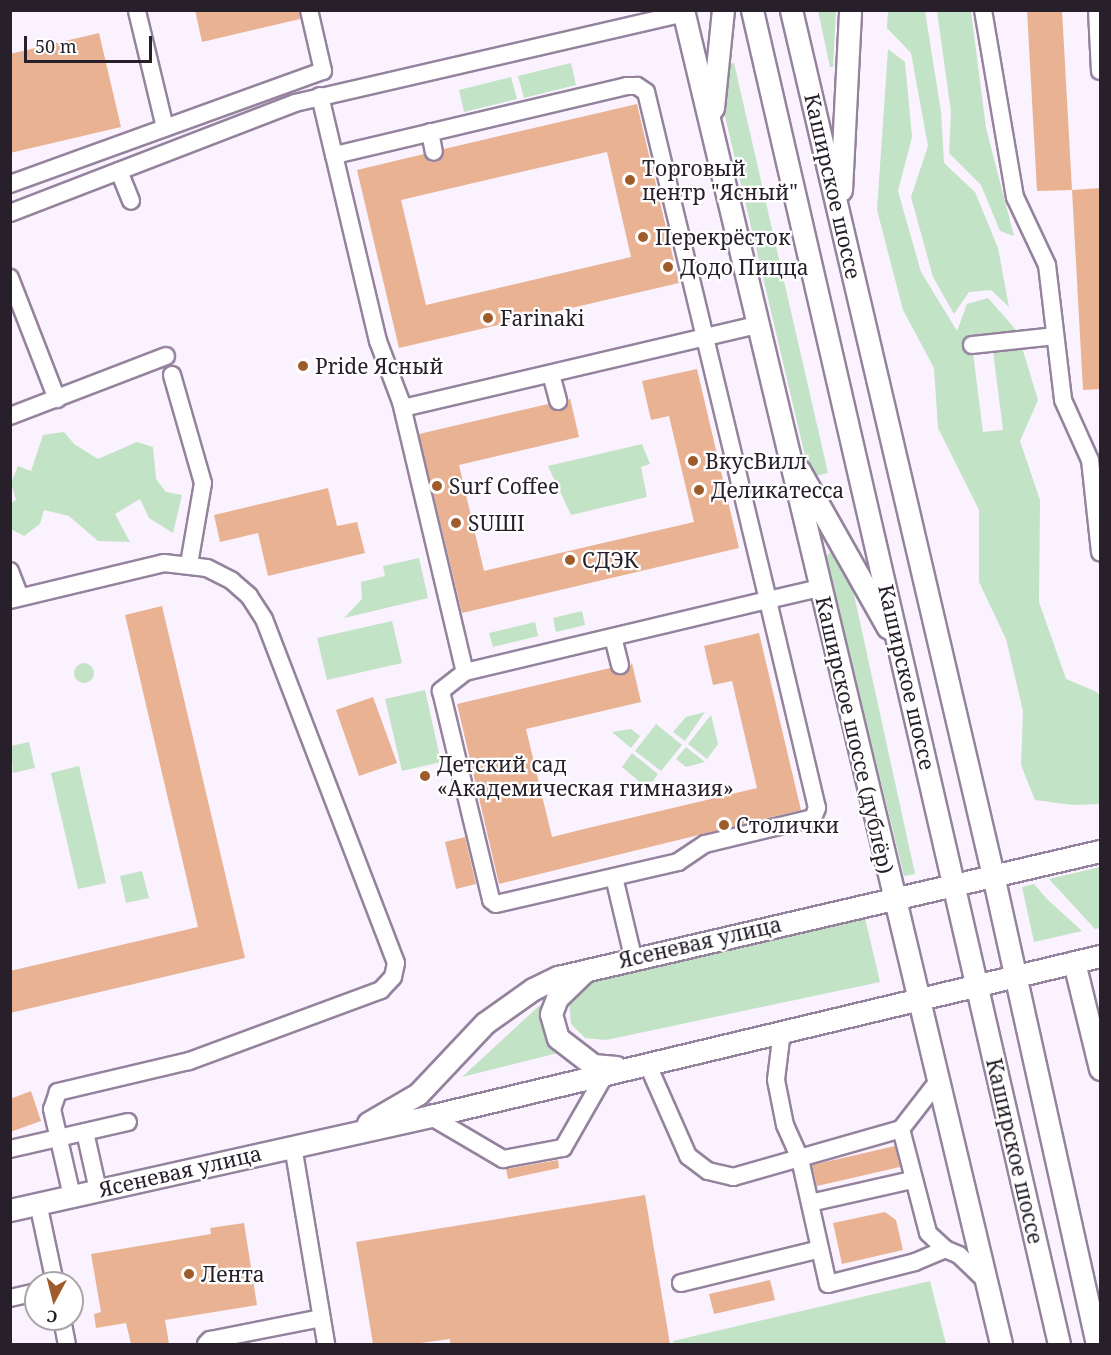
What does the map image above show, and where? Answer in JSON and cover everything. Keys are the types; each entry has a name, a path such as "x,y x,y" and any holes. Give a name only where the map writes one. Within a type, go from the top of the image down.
{"main road":[{"path":"711,124 723,10"},
{"name":"Каширское шоссе","path":"752,10 955,884 1059,1344"},
{"name":"Каширское шоссе","path":"791,10 993,875 1097,1344"},
{"path":"842,221 850,10"},
{"name":"Каширское шоссе (дублёр)","path":"683,12 1001,1344"},
{"path":"788,448 901,652"},
{"name":"Ясеневая улица","path":"350,1133 418,1094 485,1023 532,989 594,966 1101,851"},
{"name":"Ясеневая улица","path":"10,1210 430,1116 782,1030 1101,956"},
{"path":"1074,962 1101,1069"},
{"path":"594,966 570,982 557,998 551,1014 558,1038 593,1065 616,1071"}],"street":[{"path":"10,184 323,71 309,10"},
{"path":"983,10 1015,197 1047,265 1063,400 1090,460 1101,552"},
{"path":"1097,10 1101,71"},
{"path":"137,11 165,128"},
{"path":"10,213 320,96 683,12"},
{"path":"334,155 627,86 641,88 649,96 706,337 768,600 817,808 816,815 705,844 678,862 492,903 441,691 465,672 768,600 820,588"},
{"path":"320,96 378,341 403,408 465,672"},
{"path":"430,132 434,152"},
{"path":"119,171 131,201"},
{"path":"10,278 57,399"},
{"path":"403,408 758,325"},
{"path":"972,345 1055,336"},
{"path":"10,416 166,356"},
{"path":"551,374 558,401"},
{"path":"172,375 203,483 189,564"},
{"path":"10,571 15,599 164,563 189,564 232,581 261,613 387,935 396,968 381,990 222,1050 58,1092 52,1109 72,1196"},
{"path":"613,637 620,666"},
{"path":"614,877 633,957"},
{"path":"782,1030 776,1080 785,1125 800,1159 828,1284 952,1252"},
{"path":"647,1063 688,1156 708,1171 733,1177 900,1129 939,1080"},
{"path":"430,1116 503,1159 563,1148 616,1071"},
{"path":"10,1149 128,1122"},
{"path":"900,1129 928,1233 988,1283"},
{"path":"85,1132 98,1190"},
{"path":"293,1146 326,1344"},
{"path":"810,1203 912,1180"},
{"path":"38,1203 52,1271"},
{"path":"681,1283 820,1249"},
{"path":"206,1344 210,1340 321,1318"}],"green space":[{"path":"818,11 836,11 833,67 830,67"},
{"path":"888,11 925,11 941,112 944,163 975,192 998,248 1009,307 991,290 969,292 954,314 933,277 911,197 928,146 911,53 887,28"},
{"path":"937,11 971,11 986,128 1014,236 1000,231 981,185 949,153 951,112"},
{"path":"888,49 905,62 912,137 898,191 921,272 957,331 967,304 988,298 1017,331 1038,400 1020,441 1040,500 1039,602 1066,679 1097,692 1100,697 1100,804 1073,805 1035,800 1021,765 1023,711 1006,639 979,582 979,510 938,428 934,368 903,310 877,210","holes":["992,343 1003,430 983,432 972,345"]},
{"path":"571,63 576,85 524,98 518,76"},
{"path":"734,63 828,473 810,477 720,95 722,65"},
{"path":"511,77 517,99 464,112 459,90"},
{"path":"64,432 74,444 98,459 137,442 153,447 156,479 166,492 182,495 173,533 149,518 140,499 115,514 130,542 98,541 69,516 44,510 40,524 24,536 11,529 11,503 16,500 11,483 18,466 31,471 43,435"},
{"path":"642,444 650,464 641,467 647,497 571,515 548,466"},
{"path":"836,548 853,590 915,874 904,876 826,556"},
{"path":"419,558 428,598 344,618 362,599 361,582 385,576 383,566"},
{"path":"582,611 585,625 556,632 553,618"},
{"path":"392,621 402,663 327,680 317,638"},
{"path":"535,622 538,636 493,647 489,633"},
{"path":"84,663 91,666 94,673 91,680 84,683 77,680 74,673 77,666"},
{"path":"425,690 441,762 402,771 385,699"},
{"path":"705,712 685,741 673,732 686,717"},
{"path":"711,715 718,744 707,759 688,744"},
{"path":"656,724 682,745 661,771 635,751"},
{"path":"631,729 640,736 631,748 612,732"},
{"path":"29,742 35,768 13,773 11,746"},
{"path":"686,747 705,762 686,767 676,759"},
{"path":"632,753 658,774 653,781 642,784 622,767"},
{"path":"79,766 106,883 78,889 51,773"},
{"path":"1100,867 1100,928 1095,929 1049,879"},
{"path":"142,871 149,898 126,903 120,876"},
{"path":"1034,884 1082,931 1034,942 1022,887"},
{"path":"865,918 880,982 606,1040 585,1038 571,1024 569,1002 574,992 590,981"},
{"path":"540,1005 542,1023 558,1053 462,1077"},
{"path":"930,1281 946,1344 674,1344 673,1341"}],"building":[{"path":"195,10 299,10 300,19 202,42"},
{"path":"1027,10 1062,10 1072,190 1037,191"},
{"path":"99,33 121,127 10,153 10,54"},
{"path":"637,104 679,283 399,348 357,170 424,154 430,162 437,162 444,149","holes":["607,152 631,257 426,305 401,200"]},
{"path":"1101,188 1101,389 1083,390 1072,190"},
{"path":"697,369 739,548 462,613 419,434 548,404 560,411 570,398 579,437 459,465 484,571 694,522 669,416 651,420 642,381"},
{"path":"328,488 337,526 357,522 365,553 268,576 258,533 220,542 214,515"},
{"path":"162,606 245,958 10,1013 10,971 198,927 125,615"},
{"path":"759,633 801,810 499,884 457,704 610,668 622,675 632,663 641,702 526,729 552,837 757,788 732,681 713,685 704,646"},
{"path":"373,697 397,763 359,776 336,710"},
{"path":"465,837 476,884 456,889 445,842"},
{"path":"31,1091 41,1121 10,1132 10,1099"},
{"path":"895,1146 900,1167 817,1186 812,1165"},
{"path":"558,1160 559,1168 508,1179 506,1169"},
{"path":"645,1195 670,1344 450,1344 450,1339 414,1344 373,1344 356,1242"},
{"path":"885,1212 896,1220 903,1250 842,1264 833,1223"},
{"path":"244,1223 257,1305 165,1320 169,1344 131,1344 126,1323 96,1328 94,1314 101,1312 91,1254 211,1234 210,1228"},
{"path":"770,1280 775,1300 714,1314 709,1294"}],"place":[{"name":"Торговый центр \"Ясный\"","path":"630,180"},
{"name":"Перекрёсток","path":"643,237"},
{"name":"Додо Пицца","path":"668,267"},
{"name":"Farinaki","path":"488,318"},
{"name":"Pride Ясный","path":"303,366"},
{"name":"ВкусВилл","path":"693,461"},
{"name":"Surf Coffee","path":"437,486"},
{"name":"Деликатесса","path":"699,490"},
{"name":"SUШI","path":"456,523"},
{"name":"СДЭК","path":"570,560"},
{"name":"Детский сад «Академическая гимназия»","path":"425,776"},
{"name":"Столички","path":"724,825"},
{"name":"Лента","path":"189,1274"}]}
